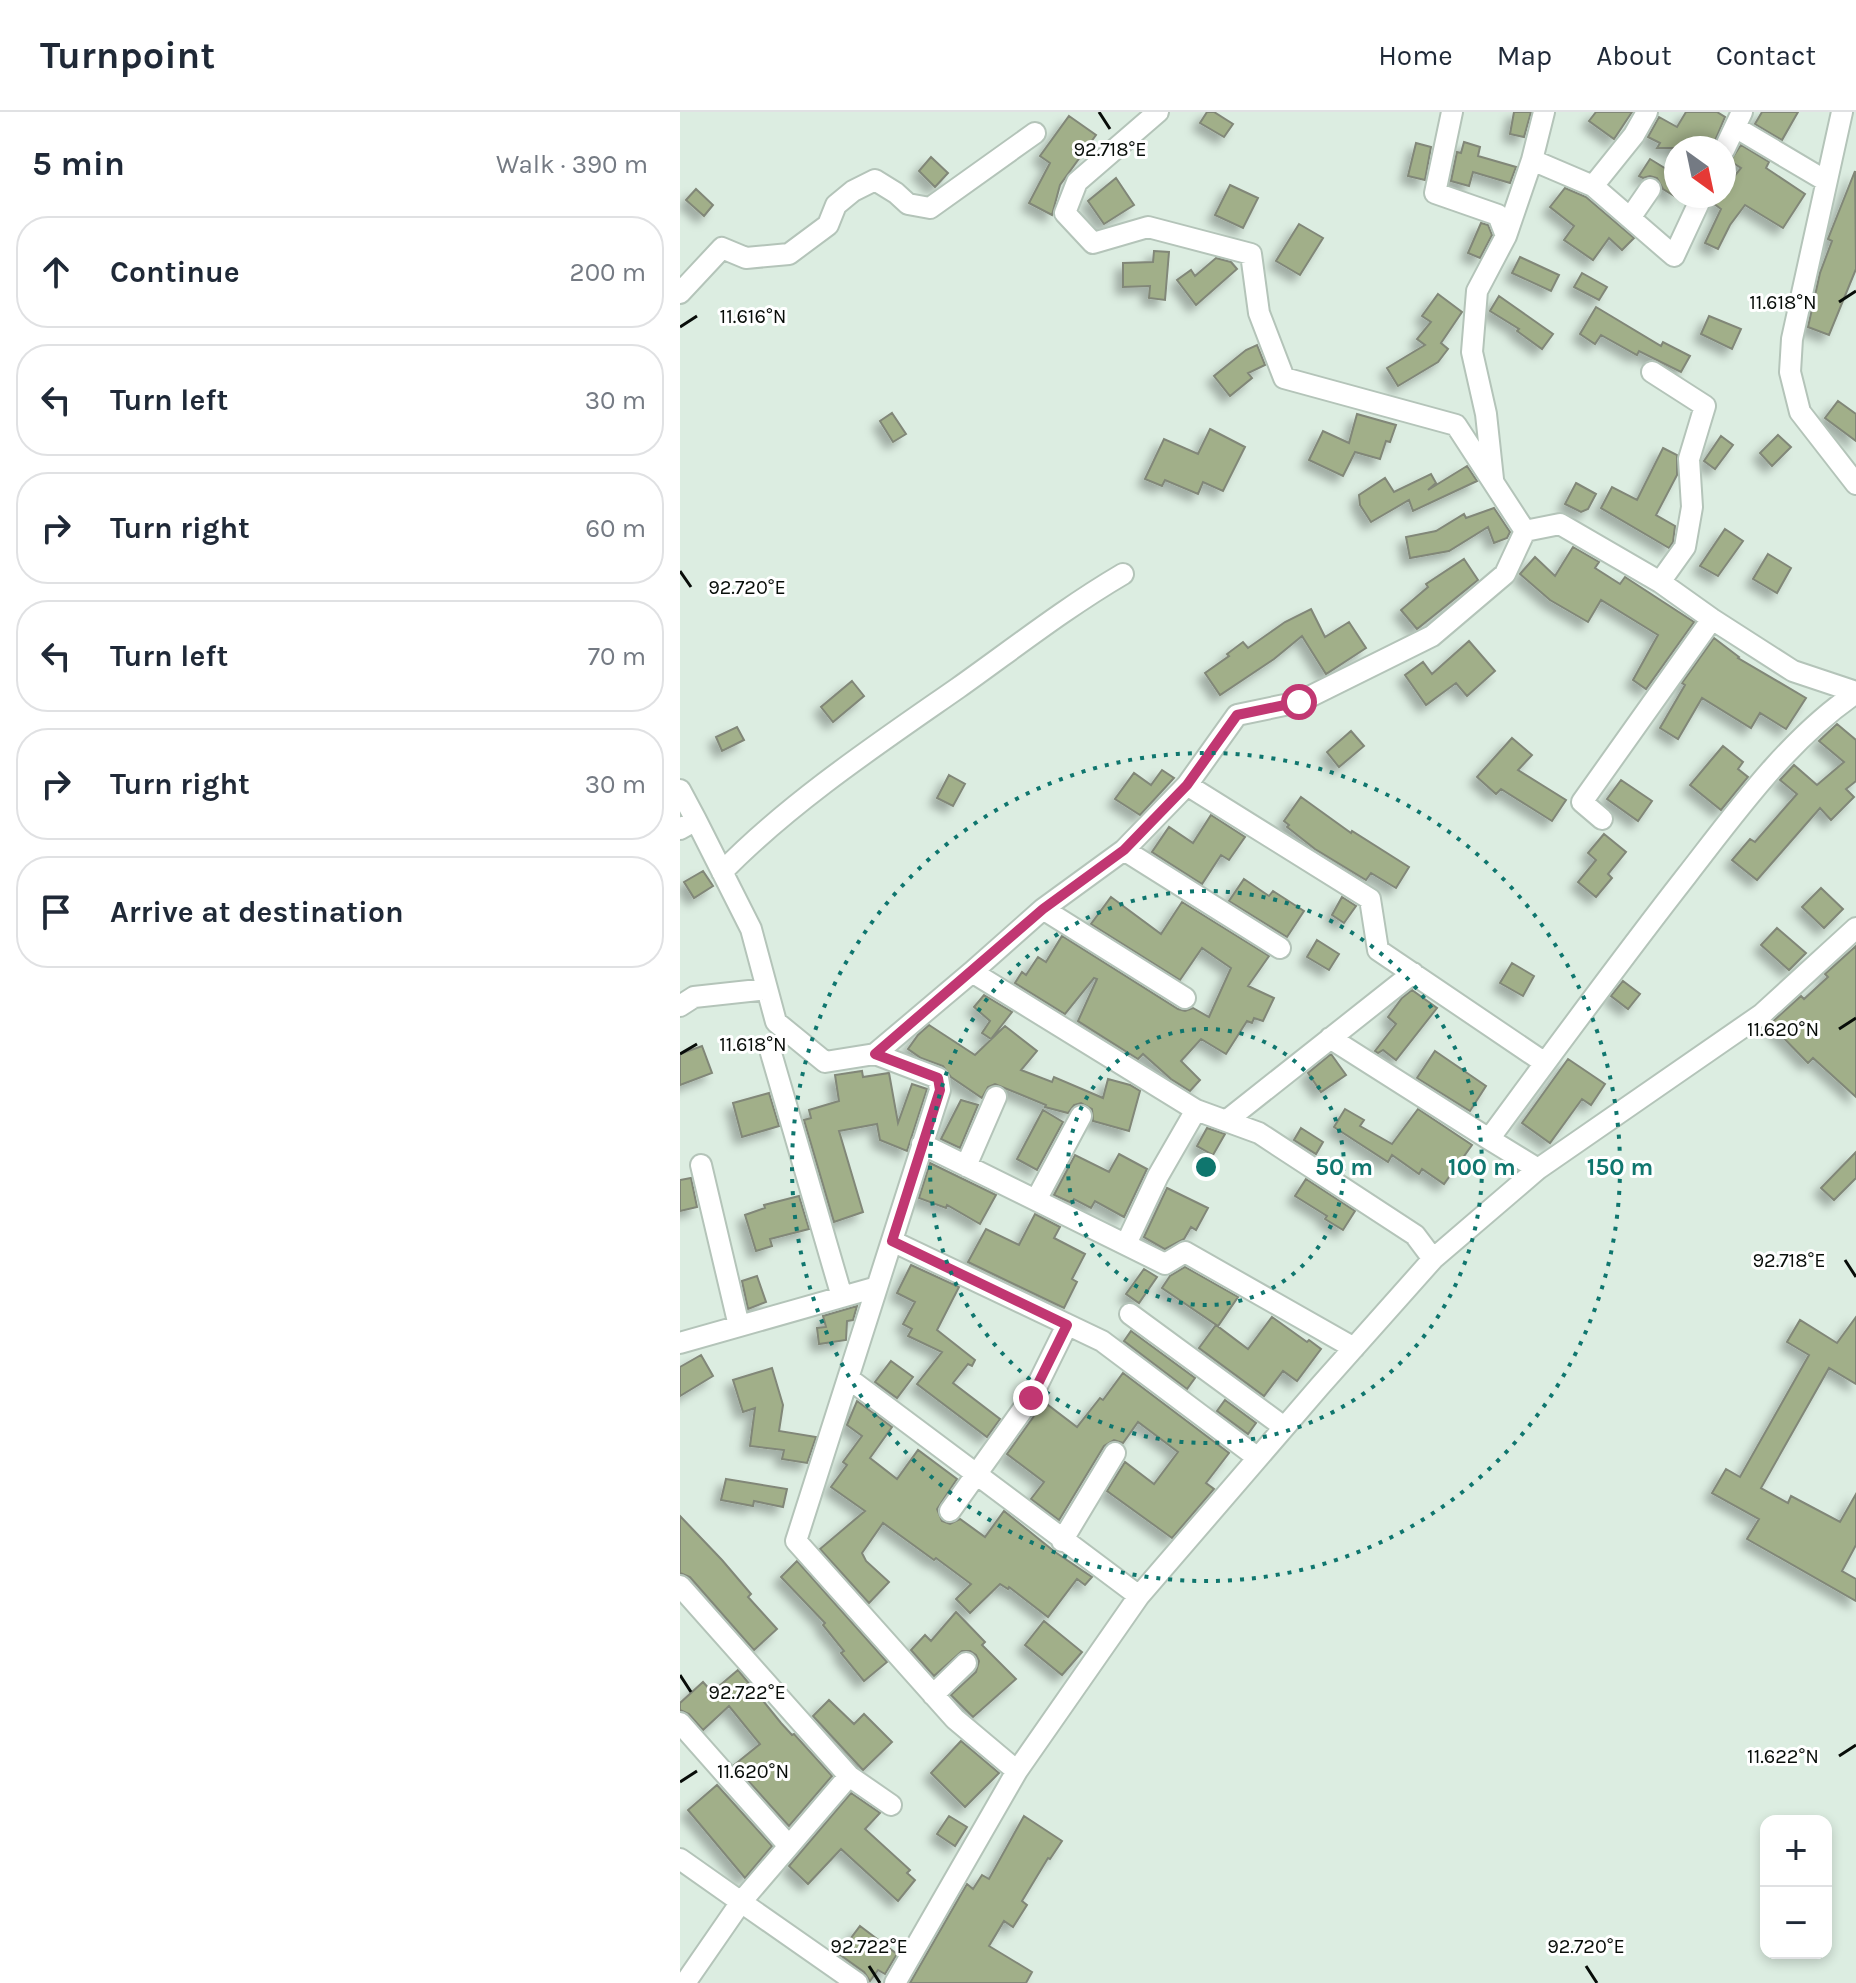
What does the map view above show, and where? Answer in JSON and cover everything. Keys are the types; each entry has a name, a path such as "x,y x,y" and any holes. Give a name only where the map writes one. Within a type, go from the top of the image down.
{"street":[{"path":"1158,112 1077,182 1065,213 1093,243 1148,227 1251,254 1259,313 1284,378 1456,425 1525,531"},
{"path":"1452,112 1435,193 1498,215 1506,236"},
{"path":"1493,483 1486,414 1472,352 1477,291 1506,236 1532,160 1544,112"},
{"path":"1593,186 1634,135 1647,112"},
{"path":"1842,112 1792,339 1790,372 1800,412 1856,484"},
{"path":"1738,119 1826,181"},
{"path":"680,293 722,248 746,258 789,254 828,225 836,205 853,191 875,180 908,204 930,208 1035,133"},
{"path":"1532,160 1593,186 1674,256 1696,208"},
{"path":"1630,218 1650,189"},
{"path":"1652,372 1705,406 1689,459 1692,507 1685,547 1660,582"},
{"path":"1525,531 1560,524 1660,582 1793,671 1856,692"},
{"path":"875,1054 1043,909 1124,850 1187,785 1237,715 1299,702 1432,636 1505,574 1525,531"},
{"path":"722,872 756,837 910,722 1075,602 1123,574"},
{"path":"1602,819 1582,802 1712,619"},
{"path":"1489,1139 1743,802 1826,713 1856,692"},
{"path":"1187,785 1370,899 1378,950 1545,1063"},
{"path":"680,790 688,825 722,872 751,929 776,1022 825,1062 875,1054 938,1078 940,1090 796,1541 955,1719 1017,1771"},
{"path":"1124,850 1280,948"},
{"path":"1043,909 1185,998"},
{"path":"895,1983 1017,1771 1139,1596 1433,1259 1538,1169 1762,1014 1856,928"},
{"path":"972,972 1196,1110 1259,1133 1415,1235 1433,1259"},
{"path":"1226,1121 1413,973"},
{"path":"680,1006 694,997 767,989"},
{"path":"1330,1038 1538,1169"},
{"path":"771,1053 842,1297"},
{"path":"966,1166 996,1097"},
{"path":"1126,1244 1158,1176 1196,1110"},
{"path":"1036,1200 1081,1116"},
{"path":"922,1144 1165,1264 1185,1252 1354,1348"},
{"path":"701,1165 739,1326"},
{"path":"892,1241 1102,1341 1258,1458"},
{"path":"680,1343 877,1287"},
{"path":"1130,1314 1284,1427"},
{"path":"950,1511 1031,1398 1067,1325"},
{"path":"848,1378 1139,1596"},
{"path":"1062,1541 1115,1453"},
{"path":"680,1586 849,1776 891,1805"},
{"path":"933,1695 966,1663"},
{"path":"680,1723 789,1846"},
{"path":"685,1983 741,1902 849,1776"},
{"path":"680,1859 857,1983"}],"building":[{"path":"1207,112 1214,112 1233,124 1224,137 1200,123"},
{"path":"1514,112 1531,112 1524,137 1510,134"},
{"path":"1596,112 1632,112 1614,139 1589,121"},
{"path":"1686,112 1717,112 1725,117 1717,136 1664,136 1664,148 1657,148 1660,143 1648,137 1659,117 1677,127"},
{"path":"1762,112 1798,112 1782,140 1755,124"},
{"path":"1069,116 1096,135 1060,185 1052,215 1029,203 1050,163 1040,156"},
{"path":"1464,142 1480,147 1478,156 1516,167 1510,183 1473,172 1469,186 1451,181 1457,152 1461,153"},
{"path":"1416,143 1431,147 1425,180 1408,176"},
{"path":"1741,145 1769,162 1766,168 1805,194 1783,228 1745,205 1718,249 1705,243 1720,208 1736,208 1736,174 1741,168 1736,165 1736,152"},
{"path":"931,157 948,173 935,187 919,171"},
{"path":"1650,159 1664,168 1664,190 1657,178 1639,176"},
{"path":"1855,171 1856,269 1829,335 1808,327 1820,273 1832,241 1828,239"},
{"path":"1116,178 1134,205 1104,224 1088,201"},
{"path":"1230,185 1258,198 1243,228 1215,215"},
{"path":"1565,188 1586,197 1634,238 1622,250 1609,238 1593,260 1564,240 1574,226 1550,207"},
{"path":"696,189 713,205 704,216 686,200"},
{"path":"1481,223 1488,225 1492,235 1480,258 1468,253"},
{"path":"1299,224 1323,238 1300,275 1276,261"},
{"path":"1154,251 1169,252 1165,300 1149,298 1150,286 1123,287 1123,263 1153,262"},
{"path":"1520,257 1559,275 1551,291 1512,273"},
{"path":"1216,258 1231,262 1237,269 1196,305 1177,280 1191,270 1195,276"},
{"path":"1582,273 1607,287 1599,300 1574,287"},
{"path":"1438,294 1462,312 1441,343 1448,349 1438,362 1398,386 1387,368 1425,345 1417,339 1431,322 1422,316"},
{"path":"1499,296 1553,334 1542,349 1517,331 1519,329 1490,311"},
{"path":"1596,307 1661,346 1663,342 1690,356 1681,372 1639,351 1637,355 1601,335 1595,344 1580,334"},
{"path":"1709,316 1741,329 1732,349 1701,334"},
{"path":"1257,345 1265,365 1248,373 1252,378 1230,396 1214,376"},
{"path":"1838,401 1856,414 1856,441 1825,418"},
{"path":"892,413 906,434 893,442 880,421"},
{"path":"1357,414 1396,425 1380,459 1355,452 1343,476 1309,460 1323,431 1349,443"},
{"path":"1210,429 1245,447 1223,491 1203,482 1198,494 1165,480 1162,486 1145,479 1164,439 1198,454"},
{"path":"1778,435 1791,447 1772,466 1760,453"},
{"path":"1721,436 1733,445 1715,469 1704,461"},
{"path":"1663,448 1677,455 1677,475 1656,515 1675,526 1669,548 1601,508 1612,487 1637,500"},
{"path":"1467,466 1477,481 1413,511 1409,500 1371,522 1360,505 1359,495 1385,478 1394,492 1431,474 1436,483 1428,490"},
{"path":"1576,483 1596,494 1588,509 1581,512 1565,504"},
{"path":"1494,508 1510,532 1507,538 1494,543 1488,527 1449,551 1410,558 1406,537 1436,531 1464,514 1466,518"},
{"path":"1725,529 1743,541 1718,576 1700,566"},
{"path":"1573,547 1599,562 1595,568 1620,584 1625,577 1694,622 1646,689 1633,680 1658,635 1601,600 1588,622 1550,600 1520,574 1535,557 1555,576"},
{"path":"1768,554 1791,568 1777,593 1753,579"},
{"path":"1464,559 1478,580 1417,629 1401,610 1428,587 1426,584"},
{"path":"1311,609 1325,637 1349,622 1366,648 1326,674 1302,636 1220,695 1205,673 1243,642 1248,648 1285,622"},
{"path":"1714,638 1738,658 1806,698 1786,729 1760,713 1751,728 1702,698 1678,739 1660,728 1685,685 1682,683"},
{"path":"1469,641 1495,671 1467,696 1456,683 1426,705 1405,675 1423,662 1432,674"},
{"path":"852,681 864,696 833,722 821,707"},
{"path":"1837,724 1856,740 1856,781 1846,789 1854,797 1831,820 1820,808 1757,880 1732,860 1750,839 1755,842 1797,794 1780,780 1794,765 1817,785 1844,762 1819,741"},
{"path":"737,727 744,740 722,751 716,737"},
{"path":"1351,731 1364,746 1339,767 1327,752"},
{"path":"1512,738 1532,755 1518,770 1566,800 1552,821 1501,789 1496,794 1477,777"},
{"path":"1723,746 1743,762 1738,769 1748,777 1721,810 1690,785"},
{"path":"1162,770 1174,778 1140,815 1115,799 1134,773 1151,785"},
{"path":"949,775 965,784 953,806 937,798"},
{"path":"1621,780 1652,801 1638,821 1607,799"},
{"path":"1301,797 1351,833 1409,867 1396,888 1371,873 1366,880 1315,849 1287,827 1289,825 1284,821"},
{"path":"1211,815 1245,837 1229,860 1221,855 1202,884 1152,852 1169,827 1193,843"},
{"path":"1604,834 1626,852 1608,874 1612,878 1596,897 1578,882 1596,860 1588,853"},
{"path":"703,871 713,886 694,898 684,882"},
{"path":"1244,879 1269,896 1273,891 1304,911 1287,937 1229,901"},
{"path":"1821,888 1843,909 1824,928 1802,907"},
{"path":"1111,897 1161,934 1182,902 1269,956 1248,986 1274,998 1263,1021 1254,1018 1252,1023 1247,1021 1226,1054 1201,1039 1181,1061 1200,1080 1190,1091 1143,1054 1138,1059 1078,1021 1097,979 1094,978 1065,1014 1015,983 1022,972 1026,975 1038,957 1046,962 1062,936 1178,1009 1185,1011 1193,1008 1209,1017 1231,968 1202,948 1180,980 1091,924"},
{"path":"1342,897 1356,906 1344,923 1332,915"},
{"path":"1777,928 1806,953 1789,970 1761,945"},
{"path":"1317,940 1339,954 1329,970 1307,957"},
{"path":"1856,946 1856,1097 1813,1058 1808,1063 1770,1024 1801,996 1804,999 1828,977 1825,974"},
{"path":"1512,963 1534,976 1523,996 1500,983"},
{"path":"1623,981 1640,994 1628,1009 1611,996"},
{"path":"1412,990 1437,1008 1396,1060 1383,1050 1375,1051 1396,1024 1388,1017"},
{"path":"984,995 1012,1012 991,1039 982,1033 990,1021 974,1007"},
{"path":"929,1025 975,1055 1005,1026 1037,1051 1021,1070 1052,1082 1054,1077 1103,1098 1108,1079 1130,1085 1140,1091 1129,1131 1093,1121 1092,1109 1081,1103 1074,1105 1068,1113 1045,1107 995,1084 988,1087 982,1098 951,1077 943,1066 921,1058 908,1049"},
{"path":"702,1046 712,1073 680,1085 680,1054"},
{"path":"1435,1051 1486,1086 1470,1111 1417,1078"},
{"path":"1331,1054 1346,1075 1321,1092 1308,1073"},
{"path":"1568,1059 1605,1084 1591,1105 1582,1099 1550,1143 1522,1123"},
{"path":"862,1071 863,1077 889,1073 898,1123 912,1084 927,1089 907,1151 880,1140 877,1124 839,1131 863,1212 834,1222 804,1120 811,1118 809,1110 839,1101 835,1075"},
{"path":"769,1093 779,1126 742,1137 733,1103"},
{"path":"961,1100 978,1105 960,1148 941,1139"},
{"path":"1345,1109 1364,1120 1360,1126 1392,1144 1418,1109 1472,1145 1444,1184 1422,1169 1419,1174 1392,1155 1388,1162 1334,1127"},
{"path":"1043,1110 1063,1122 1037,1170 1017,1159"},
{"path":"1207,1128 1225,1134 1213,1155 1197,1146"},
{"path":"1301,1128 1323,1142 1316,1154 1294,1140"},
{"path":"1856,1152 1856,1178 1834,1200 1821,1188"},
{"path":"1119,1154 1147,1169 1124,1217 1095,1201 1091,1208 1074,1199 1072,1203 1054,1195 1075,1155 1109,1172"},
{"path":"930,1163 996,1195 980,1224 947,1205 946,1208 919,1198"},
{"path":"691,1178 697,1207 680,1211 680,1180"},
{"path":"1306,1179 1355,1211 1343,1230 1295,1196"},
{"path":"1167,1188 1208,1208 1196,1230 1191,1227 1184,1239 1165,1249 1144,1237"},
{"path":"799,1196 809,1229 770,1239 772,1246 756,1251 745,1215 765,1208 764,1205"},
{"path":"1035,1214 1060,1227 1054,1238 1085,1254 1072,1279 1077,1282 1064,1308 968,1262 986,1229 1019,1245"},
{"path":"911,1265 959,1287 937,1330 975,1360 953,1383 1000,1419 987,1437 917,1384 942,1352 908,1336 912,1329 903,1324 915,1302 897,1293"},
{"path":"1185,1267 1238,1297 1218,1326 1162,1288 1170,1276"},
{"path":"1144,1269 1157,1277 1139,1303 1126,1294"},
{"path":"757,1276 766,1302 748,1309 742,1281"},
{"path":"857,1306 853,1320 847,1321 846,1340 819,1344 817,1328 826,1327 823,1316"},
{"path":"1272,1317 1321,1349 1297,1381 1283,1371 1264,1396 1199,1348 1216,1325 1248,1349"},
{"path":"1856,1317 1856,1384 1829,1368 1761,1488 1788,1503 1791,1496 1840,1522 1856,1494 1856,1545 1842,1571 1856,1579 1856,1601 1747,1539 1759,1519 1712,1493 1726,1469 1740,1477 1809,1355 1787,1342 1800,1320 1837,1343"},
{"path":"1131,1331 1195,1378 1187,1389 1124,1341"},
{"path":"701,1355 713,1376 680,1396 680,1367"},
{"path":"891,1361 913,1377 897,1398 875,1382"},
{"path":"772,1368 783,1405 779,1431 816,1437 807,1463 782,1459 784,1450 750,1446 755,1408 743,1412 733,1380"},
{"path":"1123,1373 1229,1453 1206,1483 1214,1489 1172,1538 1107,1491 1125,1462 1154,1484 1178,1452 1138,1422 1123,1443 1114,1440 1104,1446 1059,1520 1031,1499 1044,1482 1007,1454 1044,1402 1077,1427"},
{"path":"1225,1400 1256,1423 1248,1434 1217,1411"},
{"path":"857,1401 892,1427 870,1458 897,1479 918,1450 957,1479 937,1509 942,1521 950,1524 960,1519 985,1537 1004,1511 1092,1577 1085,1585 1077,1579 1048,1617 1009,1587 1000,1584 970,1613 956,1599 971,1584 883,1523 862,1553 866,1561 889,1582 869,1603 820,1549 865,1511 831,1487 847,1465 843,1462 862,1436 847,1425"},
{"path":"726,1479 787,1489 783,1507 754,1501 753,1506 721,1500"},
{"path":"680,1516 722,1560 751,1594 748,1597 777,1629 754,1650 690,1577 680,1573"},
{"path":"797,1561 887,1662 864,1681 841,1653 844,1651 823,1625 825,1623 781,1577"},
{"path":"956,1612 985,1642 982,1645 1016,1679 973,1717 951,1695 976,1672 979,1661 976,1655 962,1651 934,1676 911,1650 925,1635 931,1641"},
{"path":"1044,1621 1082,1652 1062,1675 1025,1645"},
{"path":"738,1670 781,1723 832,1776 789,1826 734,1765 760,1744 729,1706 703,1730 689,1714 680,1710 680,1703 703,1682 712,1692"},
{"path":"829,1700 854,1724 864,1714 892,1742 863,1770 813,1716"},
{"path":"961,1741 999,1773 965,1807 931,1773"},
{"path":"717,1785 772,1846 745,1878 688,1810"},
{"path":"851,1793 880,1813 865,1829 910,1870 907,1873 915,1880 898,1901 841,1849 808,1884 789,1866"},
{"path":"949,1816 967,1827 955,1846 937,1834"},
{"path":"1024,1816 1062,1841 1022,1901 1027,1905 1013,1927 1004,1921 989,1946 1032,1972 1026,1983 910,1983 967,1884 973,1889 982,1875 989,1879"},
{"path":"860,1926 897,1954 885,1974 878,1970 870,1981 864,1972 839,1954"}],"route":[{"path":"1031,1398 1067,1325 892,1241 940,1090 938,1078 875,1054 1043,909 1124,850 1187,785 1237,715 1299,702"}]}
